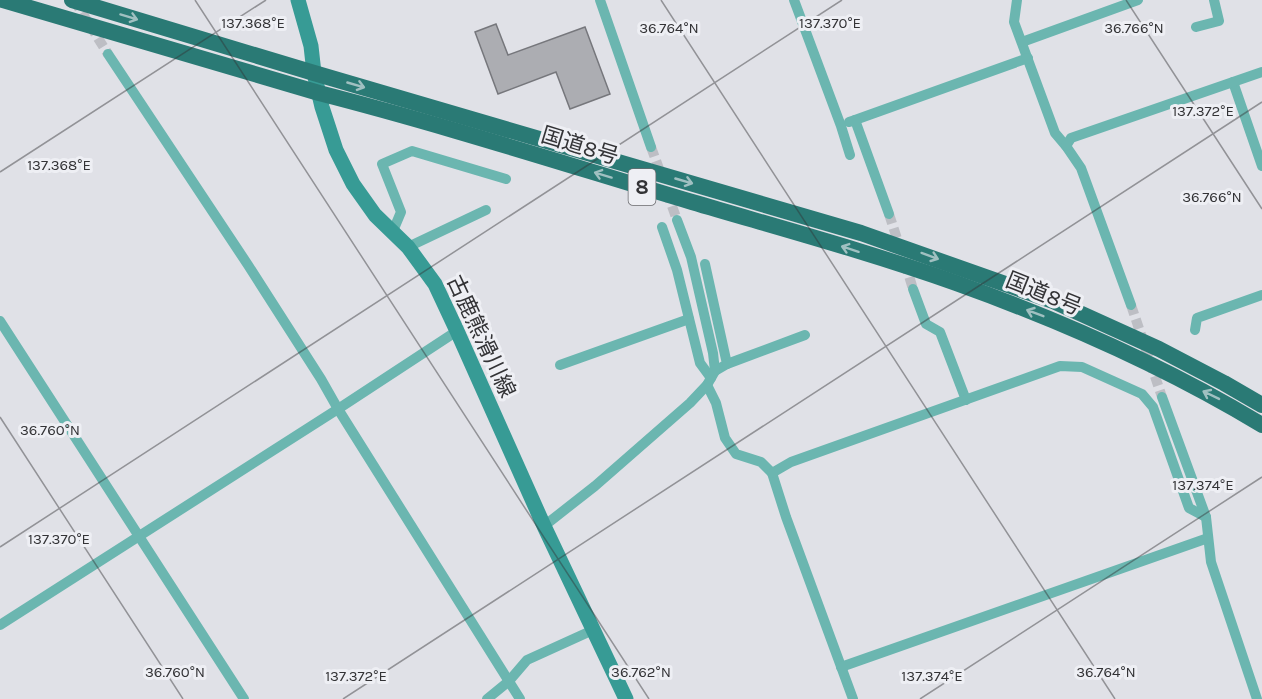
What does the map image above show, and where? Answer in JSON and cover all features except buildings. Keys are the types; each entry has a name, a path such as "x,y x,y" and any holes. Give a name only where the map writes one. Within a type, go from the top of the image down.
{"highway":[{"name":"国道8号","path":"3,0 411,118 825,241 956,283 1071,328 1222,400 1262,424"},
{"name":"国道8号","path":"72,0 919,252 1063,305 1159,349 1262,405"}],"main road":[{"name":"古鹿熊滑川線","path":"298,0 311,46 319,93 336,150 353,184 375,215 408,247 435,284 544,526 626,699"}],"street":[{"path":"600,0 651,147"},
{"path":"794,0 841,126 849,155"},
{"path":"1017,0 1014,22 1055,133 1081,168 1131,305"},
{"path":"1022,42 1138,0"},
{"path":"1196,27 1219,21 1214,0"},
{"path":"108,54 254,274 520,699"},
{"path":"841,126 1028,58"},
{"path":"1066,146 1071,138 1262,72"},
{"path":"1233,82 1262,166"},
{"path":"855,120 889,214"},
{"path":"393,231 400,212 382,164 411,151 506,179"},
{"path":"408,247 486,210"},
{"path":"677,220 691,257 713,353 711,378 725,438 736,454 761,462 772,473 786,518 853,699"},
{"path":"662,227 677,270 700,363 711,378"},
{"path":"705,264 727,363"},
{"path":"913,289 926,324 940,332 966,400"},
{"path":"1195,330 1197,318 1262,294"},
{"path":"560,365 689,319"},
{"path":"0,321 244,699"},
{"path":"0,625 457,331"},
{"path":"544,526 595,486 690,403 727,363 805,335"},
{"path":"772,473 791,462 1060,366 1082,368 1142,394 1153,406 1189,508 1206,518"},
{"path":"1162,397 1206,518 1211,562 1257,699"},
{"path":"841,667 1208,538"},
{"path":"487,699 527,660 593,630"}],"tunnel":[{"path":"74,0 108,54"},
{"path":"651,147 662,177"},
{"path":"667,192 677,220"},
{"path":"889,214 900,248"},
{"path":"905,263 913,289"},
{"path":"1131,305 1162,397"}]}
